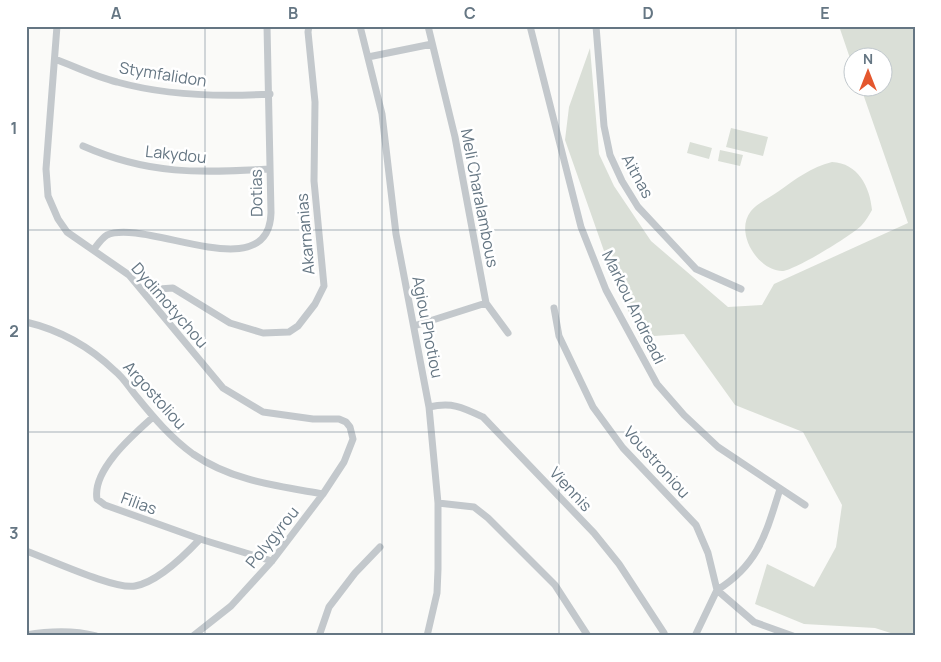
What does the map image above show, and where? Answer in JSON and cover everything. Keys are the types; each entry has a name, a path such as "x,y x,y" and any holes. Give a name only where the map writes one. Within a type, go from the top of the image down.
{"street":[{"name":"Dydimotychou","path":"57,26 46,169 48,196 52,210 67,232 129,275 223,388 263,412 312,419 339,419 350,426 353,439"},
{"name":"Dotias","path":"94,249 105,236 112,234 148,236 203,246 233,249 252,246 265,236 270,225 270,94 267,26"},
{"name":"Akarnanias","path":"148,296 159,289 172,288 230,323 263,334 289,332 298,326 315,304 324,286 314,181 315,102 308,32 310,26"},
{"name":"Agiou Photiou","path":"360,26 382,114 396,234 429,406 438,503 437,593 427,636"},
{"name":"Meli Charalambous","path":"428,26 455,137 486,303"},
{"name":"Markou Andreadi","path":"530,26 581,227 606,290 652,376 684,415 718,447 805,505"},
{"name":"Aitnas","path":"596,26 604,126 610,155 622,180 638,207 696,269 741,289"},
{"path":"368,57 432,44"},
{"name":"Stymfalidon","path":"55,59 117,82 171,91 231,97 270,94"},
{"name":"Lakydou","path":"83,146 101,154 153,169 204,173 269,169"},
{"path":"414,326 486,303 508,334"},
{"name":"Voustroniou","path":"554,308 559,336 593,406 623,448 696,525 708,553 717,590"},
{"name":"Argostoliou","path":"26,322 51,328 74,340 116,371 152,417 193,453 217,468 249,480 323,494"},
{"name":"Viennis","path":"429,406 445,404 462,407 483,417 594,533 619,564 664,632"},
{"name":"Filias","path":"152,417 124,444 97,481 97,499 105,505 200,539 272,561"},
{"name":"Polygyrou","path":"193,636 231,606 272,561 323,494 344,462 353,439"},
{"path":"695,635 717,590 734,579 762,544 780,489"},
{"path":"438,503 474,507 488,518 556,585 588,636"},
{"path":"26,551 125,587 148,582 186,555 200,539"},
{"path":"319,636 329,607 355,573 380,547"},
{"path":"717,590 754,622 793,636"},
{"path":"26,634 50,631 82,632 96,636"}],"shaded area":[{"path":"839,26 915,26 915,636 900,636 875,628 804,624 755,604 767,564 814,587 836,547 842,505 803,432 735,405 684,334 639,337 604,251 565,140 569,107 590,48 599,154 614,186 651,241 728,307 762,305 774,284 908,223 864,98 894,98 894,48 847,48"},
{"path":"731,128 768,137 763,156 726,147"},
{"path":"690,142 712,148 709,159 687,153"},
{"path":"720,150 743,155 740,166 718,161"},
{"path":"832,162 841,163 849,167 861,178 871,201 872,210 866,220 856,231 798,265 782,271 764,264 757,257 747,239 746,220 751,211 804,174"}]}
